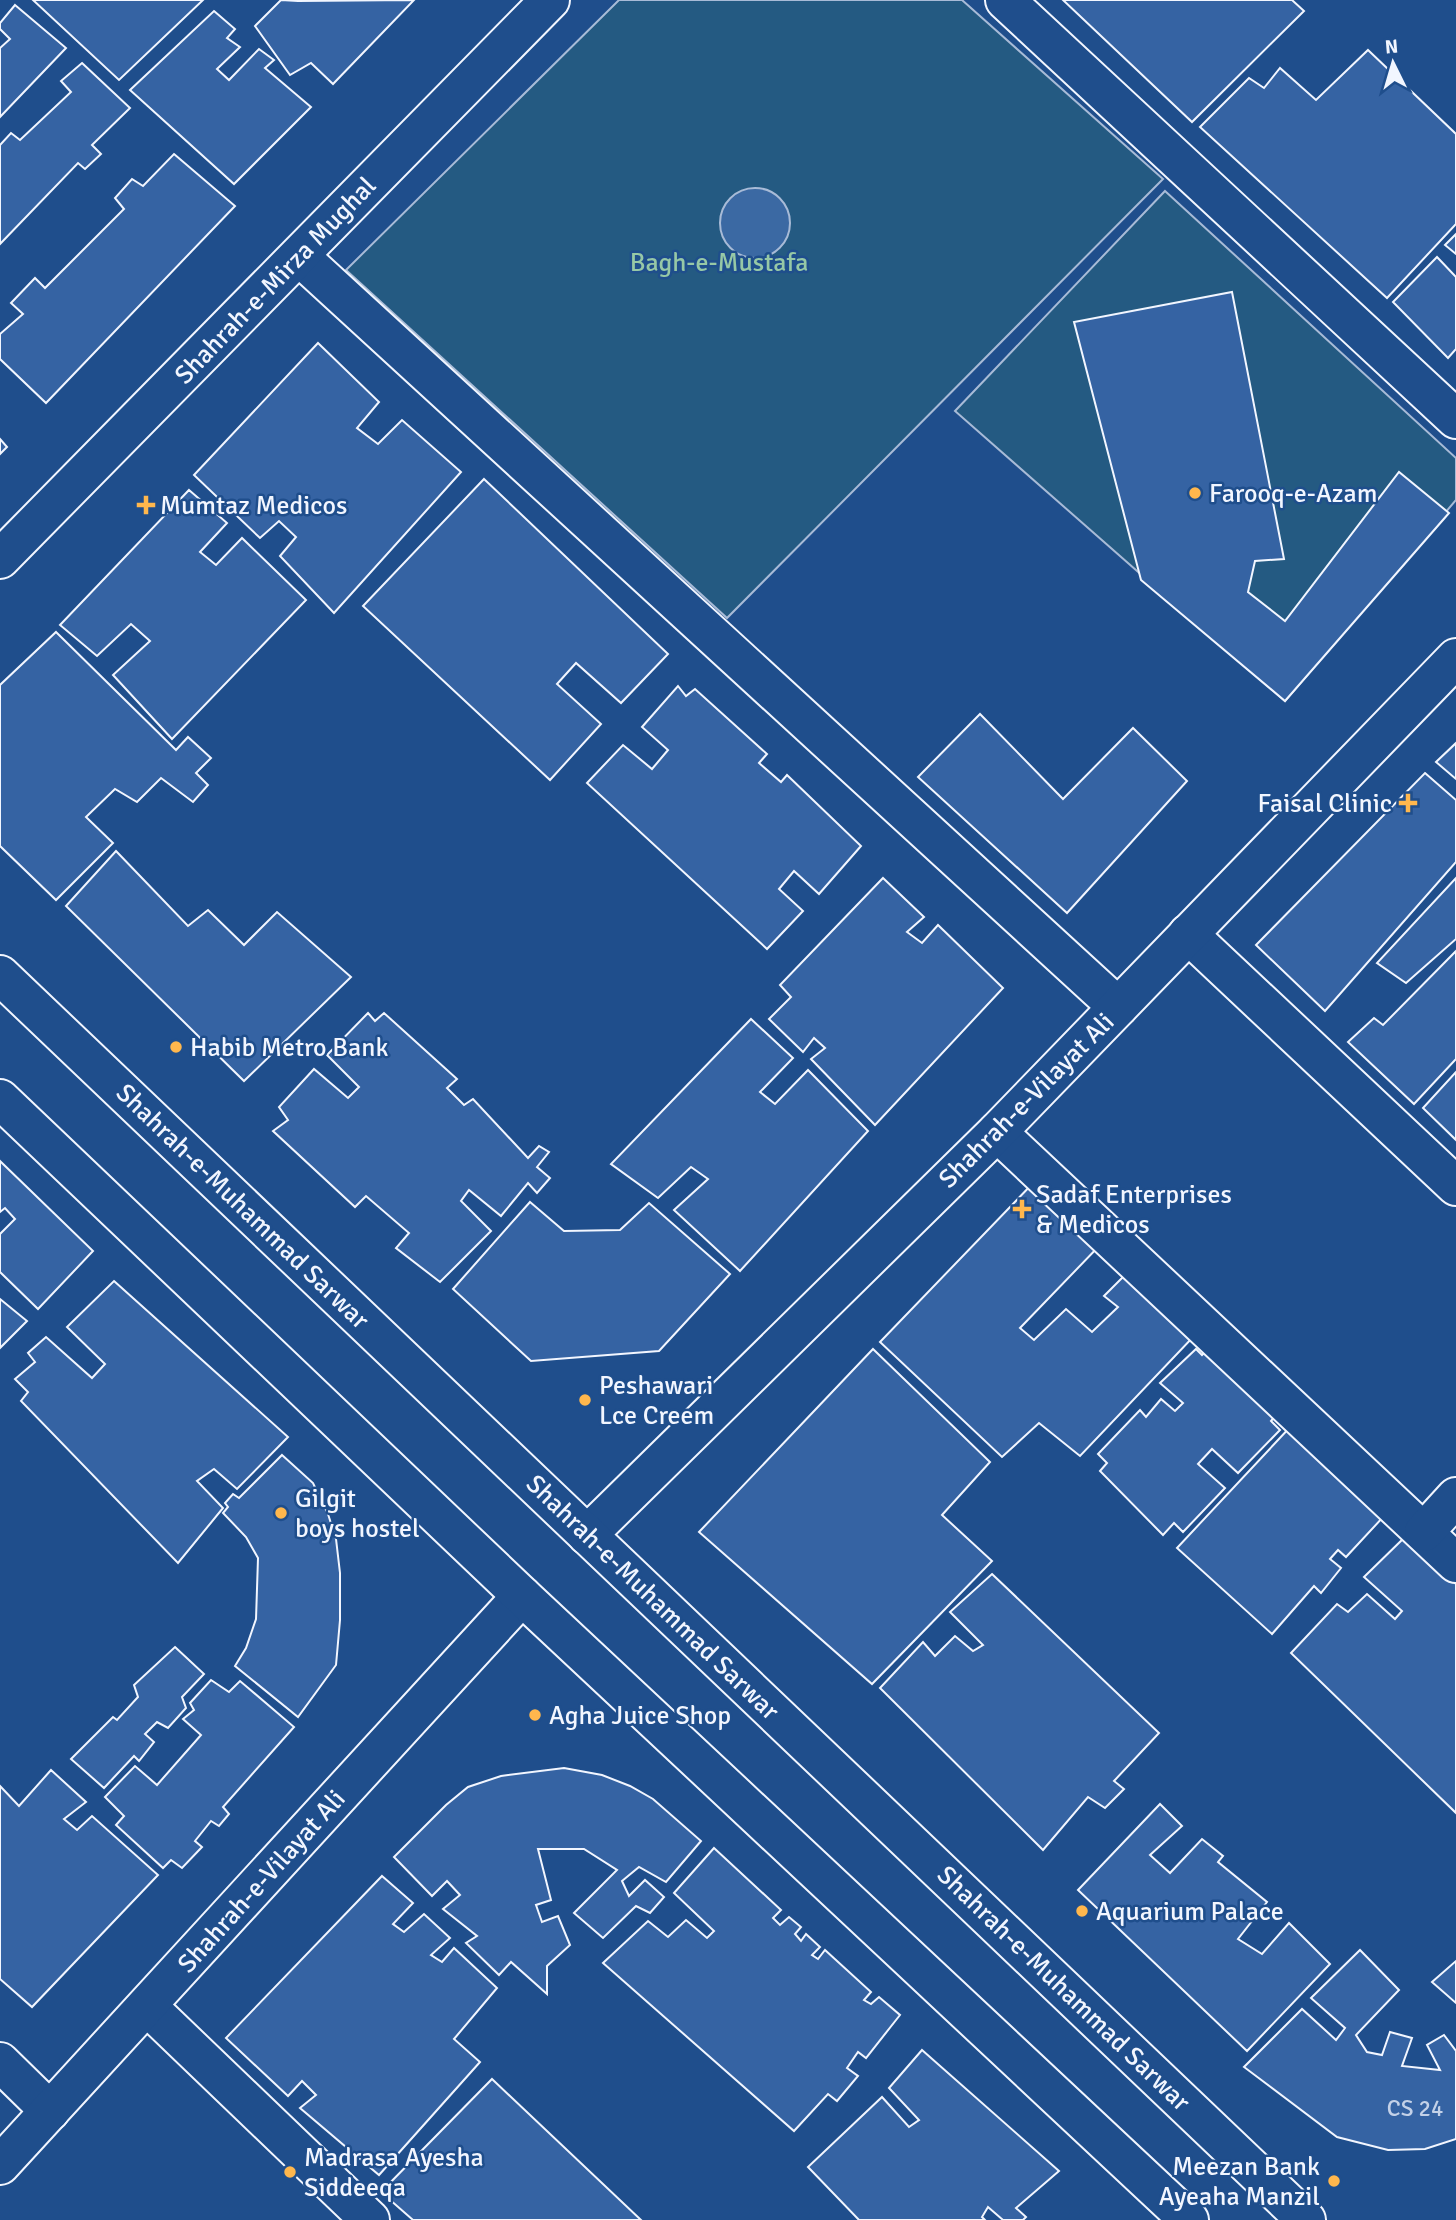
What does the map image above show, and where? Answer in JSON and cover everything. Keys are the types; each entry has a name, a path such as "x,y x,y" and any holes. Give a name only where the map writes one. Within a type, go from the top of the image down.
{"street":[{"name":"Shahrah-e-Mirza Mughal","path":"0,559 550,0"},
{"path":"1005,0 1456,419"},
{"path":"299,256 1118,1007"},
{"name":"Shahrah-e-Vilayat Ali","path":"587,1535 997,1132 1456,658"},
{"path":"1188,934 1456,1186"},
{"name":"Shahrah-e-Muhammad Sarwar","path":"0,975 1306,2220"},
{"path":"0,1099 522,1596 1189,2220"},
{"path":"997,1132 1456,1563"},
{"path":"1424,1532 1456,1497"},
{"name":"Shahrah-e-Vilayat Ali","path":"0,2165 522,1596"},
{"path":"147,2006 370,2220"},
{"path":"0,2062 50,2111"}],"green space":[{"name":"Bagh-e-Mustafa","path":"619,0 962,0 1163,179 727,618 346,270"},
{"path":"1165,191 1456,458 1456,500 1285,701 955,411"}],"shaded area":[{"path":"762,188 775,194 784,203 788,209 788,237 780,248 769,256 748,258 730,248 722,237 720,216 730,198 741,190"}],"building":[{"path":"33,0 203,0 119,80"},
{"path":"281,0 414,0 333,84 311,63 290,75 255,26"},
{"path":"1063,0 1292,0 1304,11 1192,122"},
{"path":"15,5 66,48 0,117 0,48 10,39 0,29 0,23"},
{"path":"214,11 235,29 227,38 240,47 217,69 229,80 259,49 274,60 265,68 311,107 234,184 130,90"},
{"path":"1368,50 1456,134 1456,224 1387,298 1200,127 1249,78 1264,88 1280,68 1316,100"},
{"path":"82,63 130,108 92,145 101,154 85,169 78,163 0,244 0,145 11,133 20,140 71,92 61,81"},
{"path":"174,154 235,206 46,403 0,359 0,334 23,314 11,303 35,278 45,288 124,209 115,198 132,179 143,186"},
{"path":"1456,234 1456,254 1445,245"},
{"path":"1437,257 1456,277 1456,349 1448,358 1393,302"},
{"name":"Farooq-e-Azam","path":"1232,292 1284,559 1255,561 1248,592 1285,621 1399,472 1449,513 1285,701 1141,580 1074,322"},
{"path":"318,343 379,402 357,428 378,444 402,420 461,472 334,613 280,556 296,537 279,521 260,538 194,475"},
{"path":"0,439 7,447 0,454"},
{"path":"484,479 668,654 621,703 576,663 557,684 601,724 550,780 363,606"},
{"path":"189,490 227,523 200,552 216,565 242,538 306,600 172,739 113,675 150,641 131,624 97,656 60,625"},
{"path":"56,632 176,750 188,737 211,758 196,773 208,785 193,802 161,778 137,802 115,789 86,817 113,843 56,900 0,846 0,685"},
{"path":"678,686 686,696 695,689 767,754 759,763 781,782 787,775 861,846 819,894 794,871 779,889 803,911 767,949 587,783 623,745 652,769 668,750 642,727"},
{"path":"980,714 1063,799 1133,728 1187,781 1067,913 918,777"},
{"path":"1456,743 1456,779 1436,762"},
{"path":"1425,773 1456,800 1456,862 1325,1011 1256,945"},
{"path":"116,851 188,926 208,910 244,945 277,912 351,977 244,1081 66,906"},
{"path":"883,878 924,917 907,932 922,943 938,925 1003,988 875,1125 811,1059 825,1048 814,1038 803,1052 769,1019 791,997 780,985"},
{"path":"1456,878 1456,939 1406,983 1377,963"},
{"path":"1456,951 1456,1059 1414,1104 1348,1042 1374,1018 1383,1025"},
{"path":"368,1013 375,1021 384,1013 457,1079 447,1088 464,1105 473,1099 528,1158 539,1146 549,1152 537,1167 550,1178 537,1193 528,1183 501,1216 469,1190 461,1201 491,1231 440,1282 396,1248 409,1233 366,1196 355,1207 273,1131 288,1120 279,1107 314,1069 348,1098 359,1087 327,1055"},
{"path":"751,1019 793,1058 760,1092 775,1104 808,1070 868,1131 740,1271 674,1210 708,1179 691,1167 658,1198 611,1164"},
{"path":"1456,1072 1456,1140 1423,1108"},
{"path":"0,1161 93,1251 38,1309 0,1272 0,1234 15,1219 5,1208 0,1212"},
{"path":"1036,1180 1102,1243 1020,1328 1034,1340 1066,1309 1092,1332 1118,1307 1104,1296 1131,1269 1195,1335 1080,1456 1039,1423 1002,1457 880,1342"},
{"path":"530,1202 564,1231 620,1230 649,1203 730,1274 659,1351 531,1361 453,1289"},
{"path":"114,1281 288,1437 237,1489 214,1469 197,1481 223,1508 178,1563 21,1401 28,1392 15,1379 35,1362 28,1353 46,1337 92,1378 105,1364 67,1327"},
{"path":"0,1299 27,1321 0,1348"},
{"path":"1209,1348 1278,1413 1271,1421 1280,1430 1238,1473 1212,1449 1198,1464 1225,1488 1183,1532 1174,1523 1163,1535 1100,1471 1107,1463 1098,1454 1140,1410 1146,1417 1161,1399 1175,1411 1183,1403 1160,1383 1196,1349 1202,1355"},
{"path":"873,1349 990,1462 942,1515 992,1561 872,1684 699,1532"},
{"path":"1293,1424 1385,1515 1346,1557 1338,1550 1330,1559 1341,1568 1321,1593 1314,1586 1272,1634 1177,1548"},
{"path":"282,1455 313,1483 336,1539 340,1573 336,1665 298,1717 235,1666 246,1648 256,1619 258,1558 246,1537 223,1513 228,1507 225,1503 233,1494 239,1498"},
{"path":"1406,1536 1456,1584 1456,1813 1291,1653 1337,1604 1348,1612 1367,1594 1395,1619 1402,1611 1364,1577"},
{"path":"992,1574 1159,1733 1114,1781 1124,1789 1105,1808 1088,1797 1043,1850 880,1688 923,1642 935,1656 955,1636 973,1651 983,1645 950,1612"},
{"path":"175,1647 204,1674 182,1697 186,1708 168,1728 157,1722 145,1734 154,1742 139,1761 134,1756 104,1788 71,1759 113,1717 117,1720 138,1697 134,1685"},
{"path":"211,1680 229,1692 240,1681 294,1727 223,1807 229,1814 219,1826 211,1821 195,1841 202,1847 182,1868 171,1860 163,1868 116,1825 124,1816 105,1797 135,1766 157,1785 201,1735 183,1719 194,1710 190,1703"},
{"path":"564,1768 602,1775 630,1786 653,1799 701,1841 666,1882 639,1867 622,1881 629,1896 645,1880 664,1897 650,1913 636,1906 603,1938 574,1913 617,1870 584,1849 538,1849 551,1900 536,1905 542,1922 558,1916 570,1945 547,1966 547,1994 511,1962 499,1975 466,1943 477,1936 443,1909 460,1895 447,1881 432,1896 394,1857 468,1787 501,1776"},
{"path":"51,1770 86,1802 64,1819 77,1830 92,1816 158,1875 32,2007 0,1979 0,1786 19,1806"},
{"path":"1160,1804 1182,1826 1150,1855 1170,1873 1202,1839 1223,1856 1218,1862 1267,1902 1238,1939 1262,1954 1289,1923 1330,1964 1247,2051 1078,1890"},
{"path":"714,1848 781,1910 773,1918 780,1925 789,1917 801,1927 795,1934 801,1941 806,1934 820,1947 812,1955 818,1959 825,1950 871,1992 864,2000 871,2004 879,1997 900,2015 866,2058 858,2052 847,2068 858,2076 837,2101 828,2094 794,2131 603,1963 648,1921 668,1937 686,1920 707,1938 714,1931 674,1893"},
{"path":"382,1876 413,1903 393,1924 404,1932 424,1914 450,1938 431,1955 442,1962 454,1948 497,1988 454,2039 480,2062 379,2175 300,2108 316,2095 302,2081 288,2096 226,2038"},
{"path":"1360,1950 1399,1990 1356,2035 1367,2052 1382,2055 1390,2032 1412,2038 1402,2066 1440,2070 1427,2045 1444,2035 1456,2051 1456,2139 1425,2149 1388,2150 1337,2137 1244,2067 1302,2009 1336,2040 1345,2028 1311,1998"},
{"path":"1456,1961 1456,2003 1432,1982"},
{"path":"922,2050 1059,2171 1016,2208 1026,2217 1023,2220 1003,2220 988,2207 982,2217 985,2220 859,2220 808,2167 882,2097 909,2127 919,2120 889,2088"},
{"path":"492,2079 641,2220 413,2220 381,2192"}],"place":[{"name":"Farooq-e-Azam","path":"1195,493"},
{"name":"Mumtaz Medicos","path":"146,505"},
{"name":"Faisal Clinic","path":"1408,803"},
{"name":"Habib Metro Bank","path":"176,1047"},
{"name":"Sadaf Enterprises & Medicos","path":"1022,1209"},
{"name":"Peshawari Lce Creem","path":"585,1400"},
{"name":"Gilgit boys hostel","path":"281,1513"},
{"name":"Agha Juice Shop","path":"535,1715"},
{"name":"Aquarium Palace","path":"1082,1911"},
{"name":"Madrasa Ayesha Siddeeqa","path":"290,2172"},
{"name":"Meezan Bank Ayeaha Manzil","path":"1334,2181"}]}
